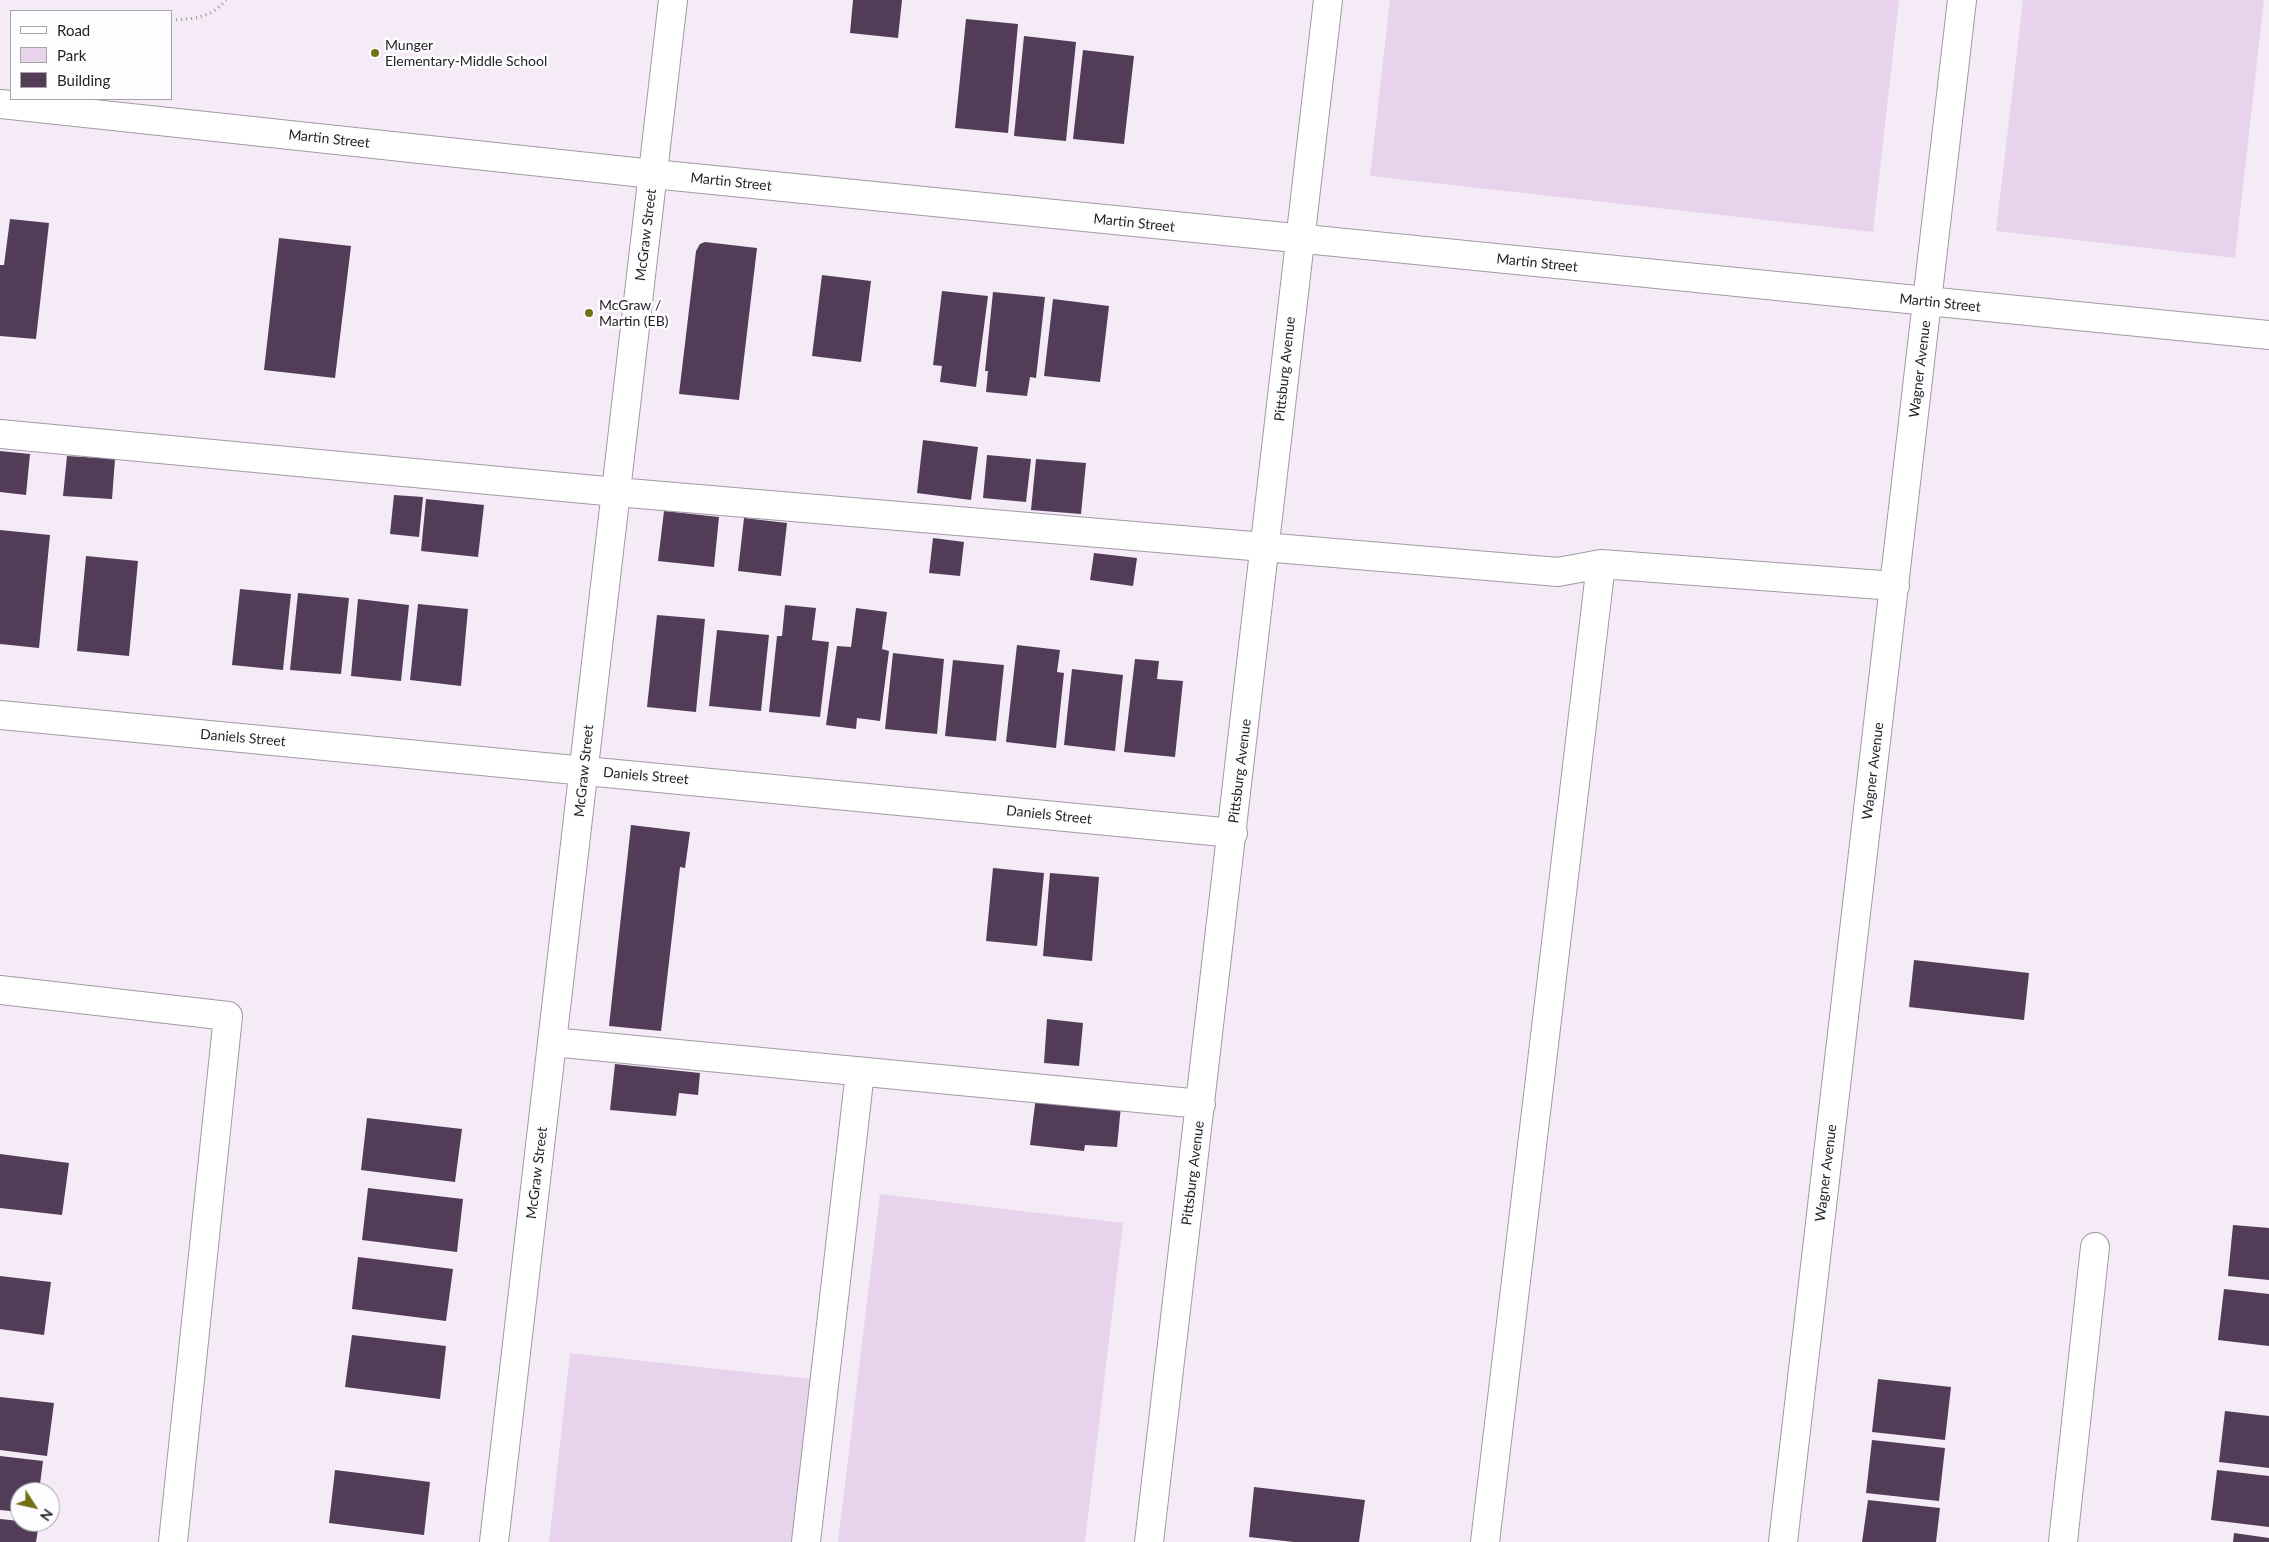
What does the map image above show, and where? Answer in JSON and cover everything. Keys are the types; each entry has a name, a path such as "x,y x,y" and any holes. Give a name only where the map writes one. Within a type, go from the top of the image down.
{"street":[{"name":"McGraw Street","path":"494,1542 673,0"},
{"name":"Pittsburg Avenue","path":"1149,1542 1266,548 1299,239 1328,0"},
{"name":"Wagner Avenue","path":"1783,1542 1962,0"},
{"name":"Martin Street","path":"0,104 653,174 2269,335"},
{"path":"0,434 616,492 1558,572 1601,564 1895,586"},
{"path":"1485,1542 1601,564"},
{"name":"Daniels Street","path":"0,715 1232,833"},
{"path":"0,990 228,1016 173,1542"},
{"path":"552,1042 1201,1104"},
{"path":"806,1542 860,1072"},
{"path":"2064,1542 2095,1247"}],"path":[{"path":"172,20 198,18 218,10 226,0"}],"green space":[{"path":"1390,0 1899,0 1873,232 1370,176"},
{"path":"2023,0 2264,0 2235,258 1996,231"},
{"path":"880,1194 1123,1223 1085,1542 838,1542"},
{"path":"570,1353 812,1379 793,1542 549,1542"}],"building":[{"path":"853,0 902,0 898,38 850,33"},
{"path":"966,19 1018,24 1008,133 955,128"},
{"path":"1024,36 1076,42 1066,141 1014,136"},
{"path":"1083,50 1134,56 1124,144 1073,139"},
{"path":"10,219 49,223 36,339 0,336 0,265 4,265"},
{"path":"279,238 351,246 335,378 264,370"},
{"path":"705,242 757,248 739,400 679,394 696,251 700,244"},
{"path":"822,275 871,281 861,362 812,356"},
{"path":"942,291 988,296 976,387 940,382 942,366 933,365"},
{"path":"993,292 1045,297 1036,378 1030,377 1027,396 986,392 988,371 985,371"},
{"path":"1053,299 1109,306 1100,382 1044,376"},
{"path":"923,440 978,447 971,500 917,493"},
{"path":"0,451 30,454 26,495 0,492"},
{"path":"987,455 1031,459 1026,502 983,498"},
{"path":"67,456 115,459 112,499 63,496"},
{"path":"1036,459 1086,463 1081,514 1031,510"},
{"path":"394,495 423,497 419,537 390,534"},
{"path":"426,499 484,505 478,557 421,551"},
{"path":"664,511 719,517 714,567 658,561"},
{"path":"744,518 787,523 781,576 738,571"},
{"path":"0,530 50,535 39,648 0,644"},
{"path":"933,538 964,542 960,576 929,573"},
{"path":"1094,553 1137,558 1133,586 1090,580"},
{"path":"86,556 138,561 129,656 77,651"},
{"path":"240,589 291,594 283,670 232,665"},
{"path":"298,593 349,598 341,674 290,670"},
{"path":"358,599 409,605 401,681 351,676"},
{"path":"418,604 468,609 461,686 410,680"},
{"path":"785,605 816,608 812,640 829,642 820,717 769,712 777,636 782,636"},
{"path":"856,608 887,612 882,649 889,651 880,721 857,718 856,729 826,725 837,646 851,647"},
{"path":"657,615 705,619 696,712 647,707"},
{"path":"717,630 769,635 761,711 709,706"},
{"path":"1017,645 1060,650 1057,672 1064,673 1056,748 1006,742"},
{"path":"893,653 944,659 937,734 885,729"},
{"path":"1135,659 1159,661 1157,679 1183,681 1175,757 1124,752"},
{"path":"953,660 1004,665 996,741 945,736"},
{"path":"1072,669 1123,675 1115,751 1064,745"},
{"path":"631,825 690,832 685,868 680,867 661,1031 609,1026"},
{"path":"993,868 1044,873 1037,946 986,941"},
{"path":"1050,873 1099,877 1092,961 1043,956"},
{"path":"1914,960 2029,973 2024,1020 1909,1007"},
{"path":"1047,1019 1083,1023 1079,1066 1044,1063"},
{"path":"615,1064 700,1073 698,1095 679,1093 676,1116 610,1110"},
{"path":"1036,1096 1121,1106 1117,1147 1085,1145 1084,1151 1030,1145"},
{"path":"367,1118 462,1129 455,1182 361,1170"},
{"path":"0,1154 69,1163 62,1215 0,1208"},
{"path":"368,1188 463,1199 457,1252 362,1240"},
{"path":"2233,1225 2269,1228 2269,1280 2228,1276"},
{"path":"358,1257 453,1269 446,1321 352,1309"},
{"path":"0,1276 51,1282 44,1335 0,1329"},
{"path":"2224,1289 2269,1294 2269,1346 2218,1340"},
{"path":"352,1335 446,1346 440,1399 345,1387"},
{"path":"1878,1379 1951,1387 1945,1440 1872,1432"},
{"path":"0,1397 54,1403 47,1456 0,1450"},
{"path":"2225,1411 2269,1416 2269,1468 2219,1462"},
{"path":"1872,1440 1945,1448 1939,1501 1866,1493"},
{"path":"0,1456 43,1461 40,1482 10,1482 10,1511 0,1510"},
{"path":"335,1470 430,1482 424,1535 329,1523"},
{"path":"2217,1470 2269,1476 2269,1527 2211,1520"},
{"path":"1254,1487 1365,1500 1359,1542 1294,1542 1249,1537"},
{"path":"1868,1500 1940,1508 1936,1542 1862,1542"},
{"path":"0,1519 10,1520 10,1532 38,1532 36,1542 0,1542"},
{"path":"2234,1533 2269,1538 2269,1542 2233,1542"}],"place":[{"name":"Munger Elementary-Middle School","path":"375,53"},
{"name":"McGraw / Martin (EB)","path":"589,313"}]}
